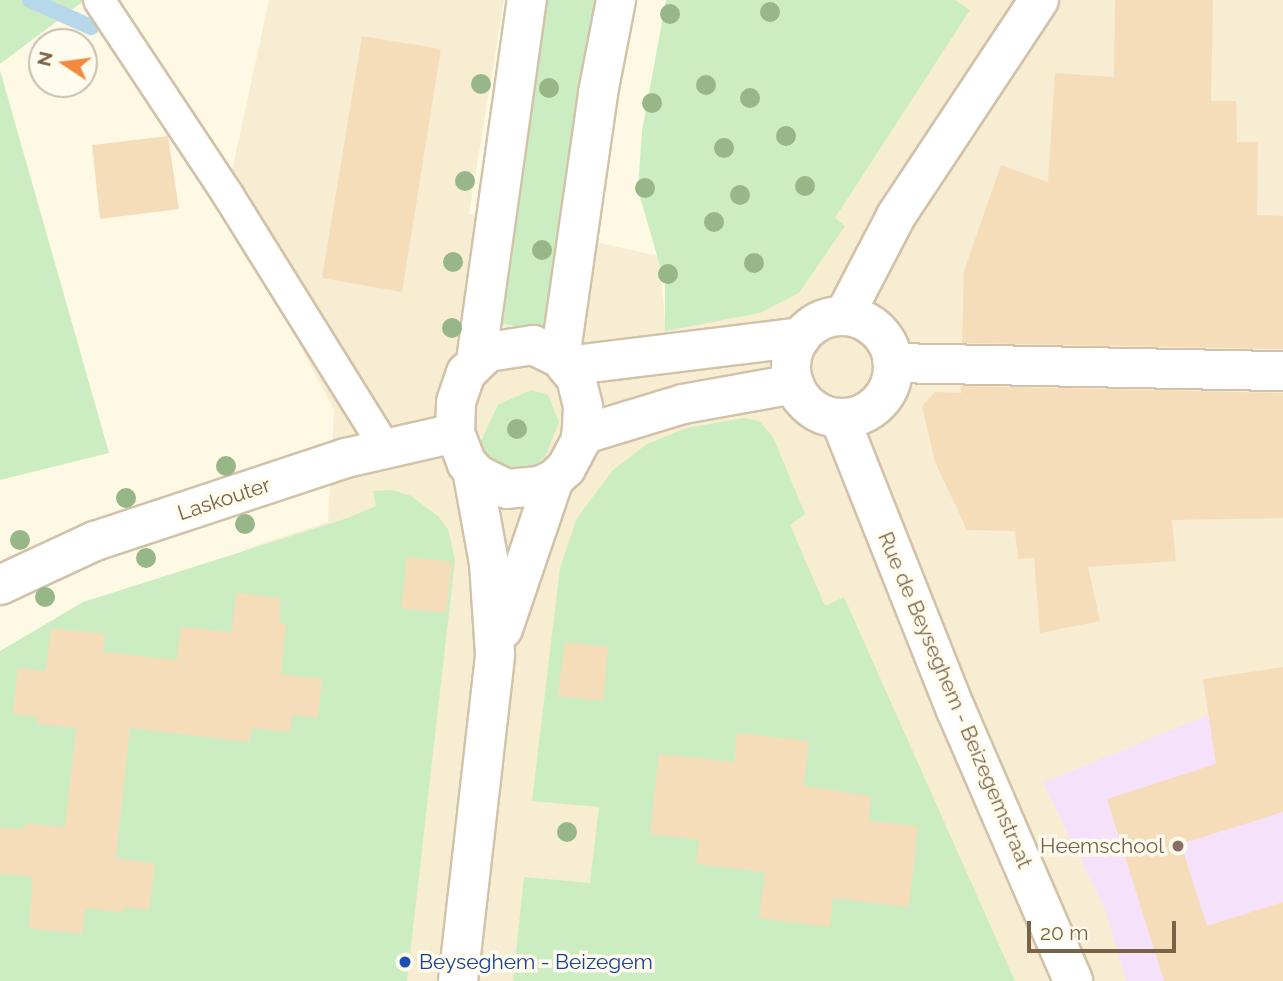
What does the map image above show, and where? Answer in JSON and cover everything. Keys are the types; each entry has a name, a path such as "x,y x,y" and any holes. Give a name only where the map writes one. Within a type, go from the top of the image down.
{"street":[{"path":"476,361 527,0"},
{"path":"563,362 594,119 616,0"},
{"path":"844,316 896,216 1039,0"},
{"path":"844,316 877,330 893,363 884,398 864,413 840,418 807,404 794,384 792,359 801,337 820,321 844,316"},
{"path":"563,362 801,337"},
{"path":"458,981 495,655 524,557 554,479 575,454 581,435 581,391 563,362 533,345 517,345 488,352 476,361 459,387 455,433 472,469 489,563 495,655"},
{"path":"893,363 1283,371"},
{"path":"581,435 674,406 794,384"},
{"name":"Rue de Beyseghem - Beizegemstraat","path":"840,418 961,722 1073,981"},
{"name":"Laskouter","path":"0,585 94,541 346,458 455,433"},
{"path":"472,469 507,489 540,486 554,479"}],"lane":[{"path":"99,0 228,195 386,449"}],"shaded area":[{"path":"269,0 504,0 469,214 659,256 666,330 760,313 799,293 844,226 834,219 969,11 955,0 1283,0 1283,981 0,981 140,598 252,547 328,522 334,410 225,203"},
{"name":"Heemschool","path":"1283,684 1283,981 1126,981 1105,909 1043,783"}],"green space":[{"path":"0,0 85,0 48,28 28,28 28,43 0,64"},
{"path":"544,0 597,0 567,168 548,318 545,327 533,330 499,323"},
{"path":"666,0 955,0 970,10 835,218 845,226 799,293 760,313 665,331 665,283 638,190 642,131"},
{"path":"0,70 109,453 0,480"},
{"path":"531,390 548,395 559,422 545,457 519,476 481,455 481,441 498,405"},
{"path":"744,418 759,421 773,437 805,514 790,525 825,606 844,597 1015,981 513,981 524,877 590,883 599,807 532,801 560,568 577,518 613,470 647,444 687,428"},
{"path":"392,490 411,496 438,516 448,529 455,560 407,981 0,981 0,651 83,602 345,519 376,506 373,491"}],"building":[{"path":"1115,0 1213,0 1211,101 1236,101 1237,142 1258,142 1257,215 1283,216 1283,349 962,343 964,271 1001,165 1048,182 1055,73 1114,77"},
{"path":"362,36 441,49 402,292 322,278"},
{"path":"168,136 179,209 100,219 92,145"},
{"path":"961,386 1283,393 1283,518 1172,520 1176,561 1088,567 1100,621 1040,633 1034,558 1018,559 1015,531 967,530 935,462 922,406 935,392 961,393"},
{"path":"407,557 452,562 446,613 401,608"},
{"path":"236,593 281,598 279,623 286,624 281,674 322,679 318,718 292,715 290,732 252,728 249,742 130,728 116,858 155,864 149,910 124,907 124,913 85,908 82,934 29,928 33,877 0,874 0,827 25,829 26,823 65,827 76,728 37,724 38,717 13,714 18,668 46,671 51,628 105,634 103,652 177,660 181,627 232,632"},
{"path":"565,642 608,647 603,701 558,696"},
{"path":"1283,667 1283,812 1181,844 1207,926 1283,902 1283,981 1164,981 1107,799 1216,764 1203,679"},
{"path":"737,733 809,741 804,786 871,796 869,821 918,826 909,907 833,898 830,927 759,918 765,872 696,864 699,840 650,834 659,754 734,762"}],"waterway":[{"path":"30,0 91,27"}],"place":[{"name":"Heemschool","path":"1178,846"},
{"name":"Beyseghem - Beizegem","path":"405,962"}]}
